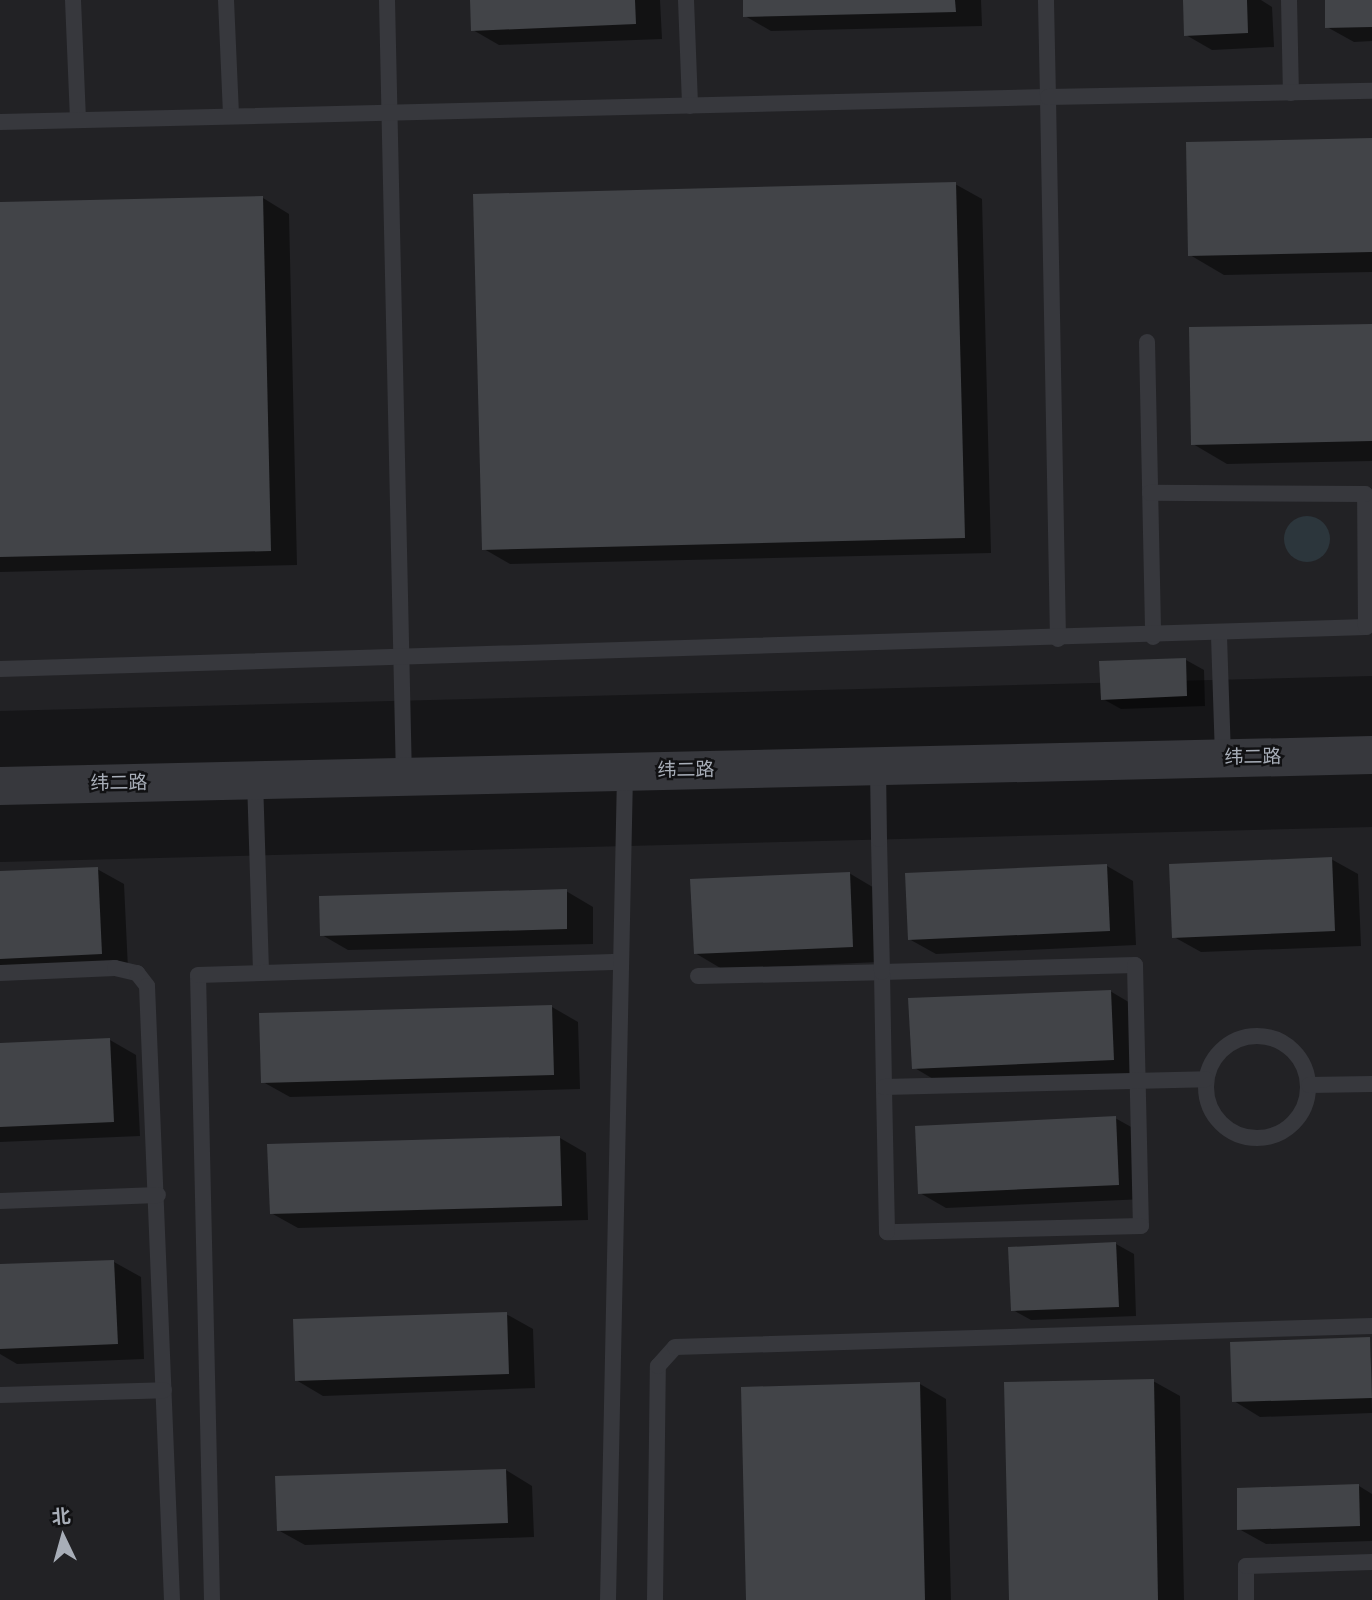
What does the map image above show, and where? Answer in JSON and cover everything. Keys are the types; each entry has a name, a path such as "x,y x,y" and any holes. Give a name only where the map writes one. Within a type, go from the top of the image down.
{"street":[{"name":"纬二路","path":"0,786 1372,755"}],"lane":[{"path":"73,0 78,120"},
{"path":"226,0 231,116"},
{"path":"387,0 404,777"},
{"path":"686,0 690,106"},
{"path":"1046,0 1058,639"},
{"path":"1289,0 1292,93"},
{"path":"0,122 1372,91"},
{"path":"1147,342 1153,637"},
{"path":"0,669 1219,636 1366,627 1365,494 1150,493"},
{"path":"1219,636 1223,758"},
{"path":"698,976 882,972 1135,965 1141,1226 887,1232 884,1087 882,972 878,766"},
{"path":"608,1600 625,772"},
{"path":"255,780 261,973"},
{"path":"212,1600 198,975 621,962"},
{"path":"0,972 115,968 137,973 147,986 158,1195 172,1600"},
{"path":"1268,1036 1297,1053 1309,1085 1290,1126 1246,1137 1210,1109 1206,1079 1211,1063 1235,1040 1268,1036"},
{"path":"884,1087 1206,1079"},
{"path":"1309,1085 1372,1084"},
{"path":"0,1201 158,1195"},
{"path":"655,1600 659,1366 675,1347 1372,1326"},
{"path":"0,1395 164,1390"},
{"path":"1246,1600 1246,1566 1372,1562"}],"shaded area":[{"path":"0,0 1372,0 1372,676 0,711"},
{"path":"1307,516 1324,522 1330,539 1324,556 1307,562 1290,556 1284,539 1290,522"},
{"path":"1372,827 1372,1600 0,1600 0,862"}],"building":[{"path":"470,0 635,0 636,24 471,31"},
{"path":"743,0 955,0 956,12 743,17"},
{"path":"1183,0 1247,0 1248,33 1184,36"},
{"path":"1325,0 1372,0 1372,27 1325,28"},
{"path":"1372,138 1372,252 1188,256 1186,142"},
{"path":"956,182 965,538 482,550 473,194"},
{"path":"263,196 271,551 0,557 0,202"},
{"path":"1372,324 1372,441 1191,445 1189,327"},
{"path":"1186,658 1187,696 1101,700 1099,661"},
{"path":"1332,857 1335,931 1172,938 1169,864"},
{"path":"1107,864 1110,931 908,940 905,873"},
{"path":"98,867 102,954 0,959 0,871"},
{"path":"850,872 853,947 694,954 690,879"},
{"path":"567,889 567,929 320,936 319,896"},
{"path":"1111,990 1114,1060 912,1069 908,998"},
{"path":"552,1005 554,1075 261,1083 259,1013"},
{"path":"110,1038 114,1122 0,1127 0,1043"},
{"path":"1116,1116 1119,1185 918,1194 915,1126"},
{"path":"560,1136 562,1206 270,1214 267,1144"},
{"path":"1116,1242 1119,1307 1011,1311 1008,1247"},
{"path":"114,1260 118,1344 0,1349 0,1264"},
{"path":"507,1312 509,1374 295,1381 293,1319"},
{"path":"1370,1337 1372,1398 1232,1402 1230,1342"},
{"path":"1154,1379 1158,1600 1009,1600 1004,1382"},
{"path":"920,1382 925,1600 746,1600 741,1387"},
{"path":"506,1469 508,1523 277,1531 275,1476"},
{"path":"1359,1484 1360,1526 1237,1530 1237,1488"}]}
